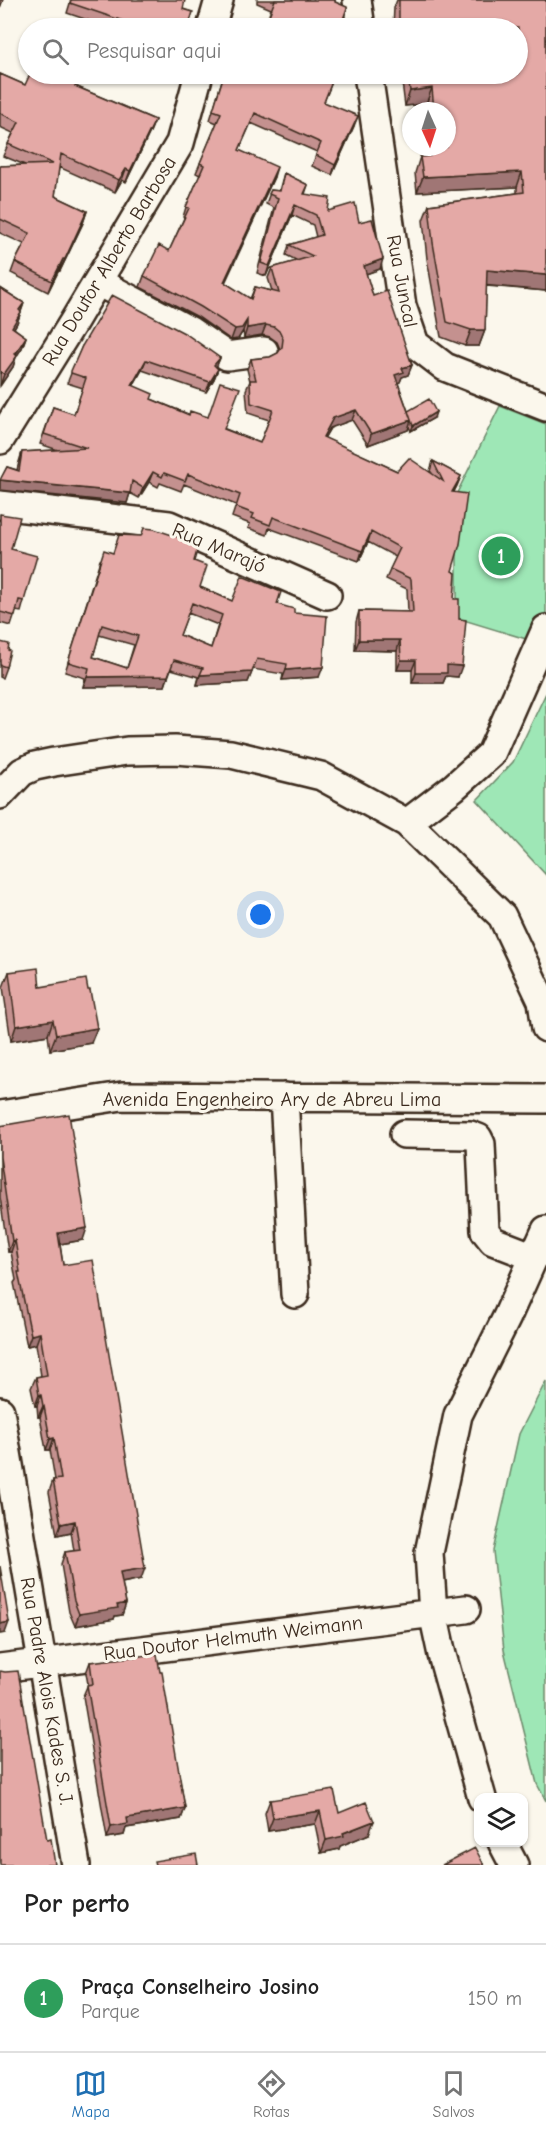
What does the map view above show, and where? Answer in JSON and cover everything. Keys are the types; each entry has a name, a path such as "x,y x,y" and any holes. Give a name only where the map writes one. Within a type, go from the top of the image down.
{"street":[{"path":"214,18 219,0"},
{"path":"357,0 360,18"},
{"name":"Rua Doutor Alberto Barbosa","path":"0,440 98,282 180,143 196,84"},
{"name":"Rua Juncal","path":"369,84 402,306 415,344 445,367 546,407"},
{"path":"98,282 190,331 227,356 264,351"},
{"name":"Rua Marajó","path":"0,505 169,525 327,595"},
{"path":"407,823 454,787 491,754 546,629"},
{"path":"0,795 22,772 54,762 128,751 175,750 231,754 321,776 407,823 502,916 542,1001 546,1028"},
{"name":"Avenida Engenheiro Ary de Abreu Lima","path":"0,1115 122,1096 546,1099"},
{"path":"284,1097 295,1294"},
{"path":"404,1134 470,1135 478,1138 481,1144 485,1231 493,1241 534,1257"},
{"path":"481,1793 442,1655 433,1613 429,1552 458,1415 507,1317 546,1230"},
{"name":"Rua Padre Alois Kades S. J.","path":"0,1411 76,1865"},
{"name":"Rua Doutor Helmuth Weimann","path":"0,1668 466,1609"},
{"path":"505,1847 514,1865"}],"green space":[{"path":"500,406 546,424 546,645 457,618 457,493"},
{"path":"546,693 546,875 477,800 513,762"},
{"path":"546,1381 546,1801 537,1784 504,1650 493,1551 519,1434"}],"building":[{"path":"71,0 185,0 183,9 193,12 191,18 114,18 70,3"},
{"path":"275,0 335,0 347,7 343,18 268,18"},
{"path":"399,0 546,0 546,275 487,270 485,330 471,330 447,322 433,243 429,205 524,192 522,172 423,177 420,157 456,156 456,102 433,102 432,88 410,91 409,84 528,84 528,18 399,18"},
{"path":"0,74 18,82 18,84 25,85 76,84 75,86 155,120 130,171 126,169 119,180 61,154 55,196 87,211 52,281 15,262 30,233 0,219 0,166 53,164 8,144 19,122 0,113"},
{"path":"221,84 331,84 324,102 358,116 335,165 316,155 321,143 255,113 239,150 277,167 224,282 251,299 255,287 279,293 272,268 313,256 289,245 322,235 316,215 295,205 269,266 261,263 278,198 269,194 271,190 280,191 284,173 308,185 304,194 330,198 328,211 355,203 359,222 372,219 383,259 364,266 373,296 387,291 412,365 402,368 404,372 395,375 411,420 371,434 356,410 333,418 323,437 397,471 409,458 443,481 433,461 461,476 452,492 467,494 460,544 452,571 456,573 454,599 459,599 459,619 466,620 462,666 447,665 447,673 416,673 416,660 401,660 400,640 359,640 359,611 413,612 411,579 390,569 400,548 371,532 362,551 273,517 270,525 252,518 254,514 236,507 240,495 188,474 185,481 164,473 162,477 153,472 143,488 132,481 130,493 0,480 7,467 19,471 22,452 87,448 44,434 53,407 74,414 86,378 71,373 71,371 82,346 112,295 186,334 220,358 214,365 218,369 210,382 146,360 132,385 153,394 151,399 189,415 190,411 208,417 220,382 240,388 224,429 260,443 273,410 251,403 250,380 256,380 251,359 270,357 278,353 283,339 280,332 266,325 247,328 247,320 242,328 235,329 201,307 144,276 159,245 169,251 189,208 186,207 204,165 200,163 221,113 213,110"},
{"path":"0,288 24,303 12,327 26,337 15,354 17,356 4,374 1,372 0,374"},
{"path":"429,399 436,412 413,426 408,411"},
{"path":"0,514 20,517 11,549 37,556 24,601 19,600 15,616 0,612"},
{"path":"144,528 154,529 199,544 194,561 207,566 200,587 232,601 242,576 281,592 277,604 294,609 294,613 327,616 323,667 286,670 287,664 257,659 252,672 200,675 203,668 174,660 168,676 87,677 89,668 68,662 104,550 113,553 119,535 141,536","holes":["192,603 222,615 211,648 180,635","102,625 138,636 127,668 93,657"]},
{"path":"0,642 9,644 8,650 10,651 6,667 0,665"},
{"path":"38,968 40,987 86,979 97,1028 56,1035 53,1020 16,1026 9,972"},
{"path":"69,1114 87,1228 58,1233 63,1265 93,1260 145,1568 120,1572 126,1603 117,1605 118,1608 79,1614 74,1601 65,1552 80,1550 75,1521 61,1524 53,1480 61,1479 54,1438 50,1439 36,1377 47,1375 40,1333 31,1335 18,1272 20,1272 15,1240 12,1241 0,1157 0,1126"},
{"path":"0,1566 9,1622 0,1624"},
{"path":"157,1654 185,1808 127,1818 128,1824 111,1827 87,1685 93,1684 90,1662"},
{"path":"0,1671 18,1671 47,1840 51,1839 55,1865 0,1865"},
{"path":"334,1790 339,1813 366,1802 374,1821 343,1833 344,1836 326,1840 320,1811 273,1818 270,1800"},
{"path":"475,1848 484,1865 442,1865"},
{"path":"196,1854 198,1865 155,1865 154,1861"}],"place":[{"name":"Praça Conselheiro Josino","path":"501,556"}]}
